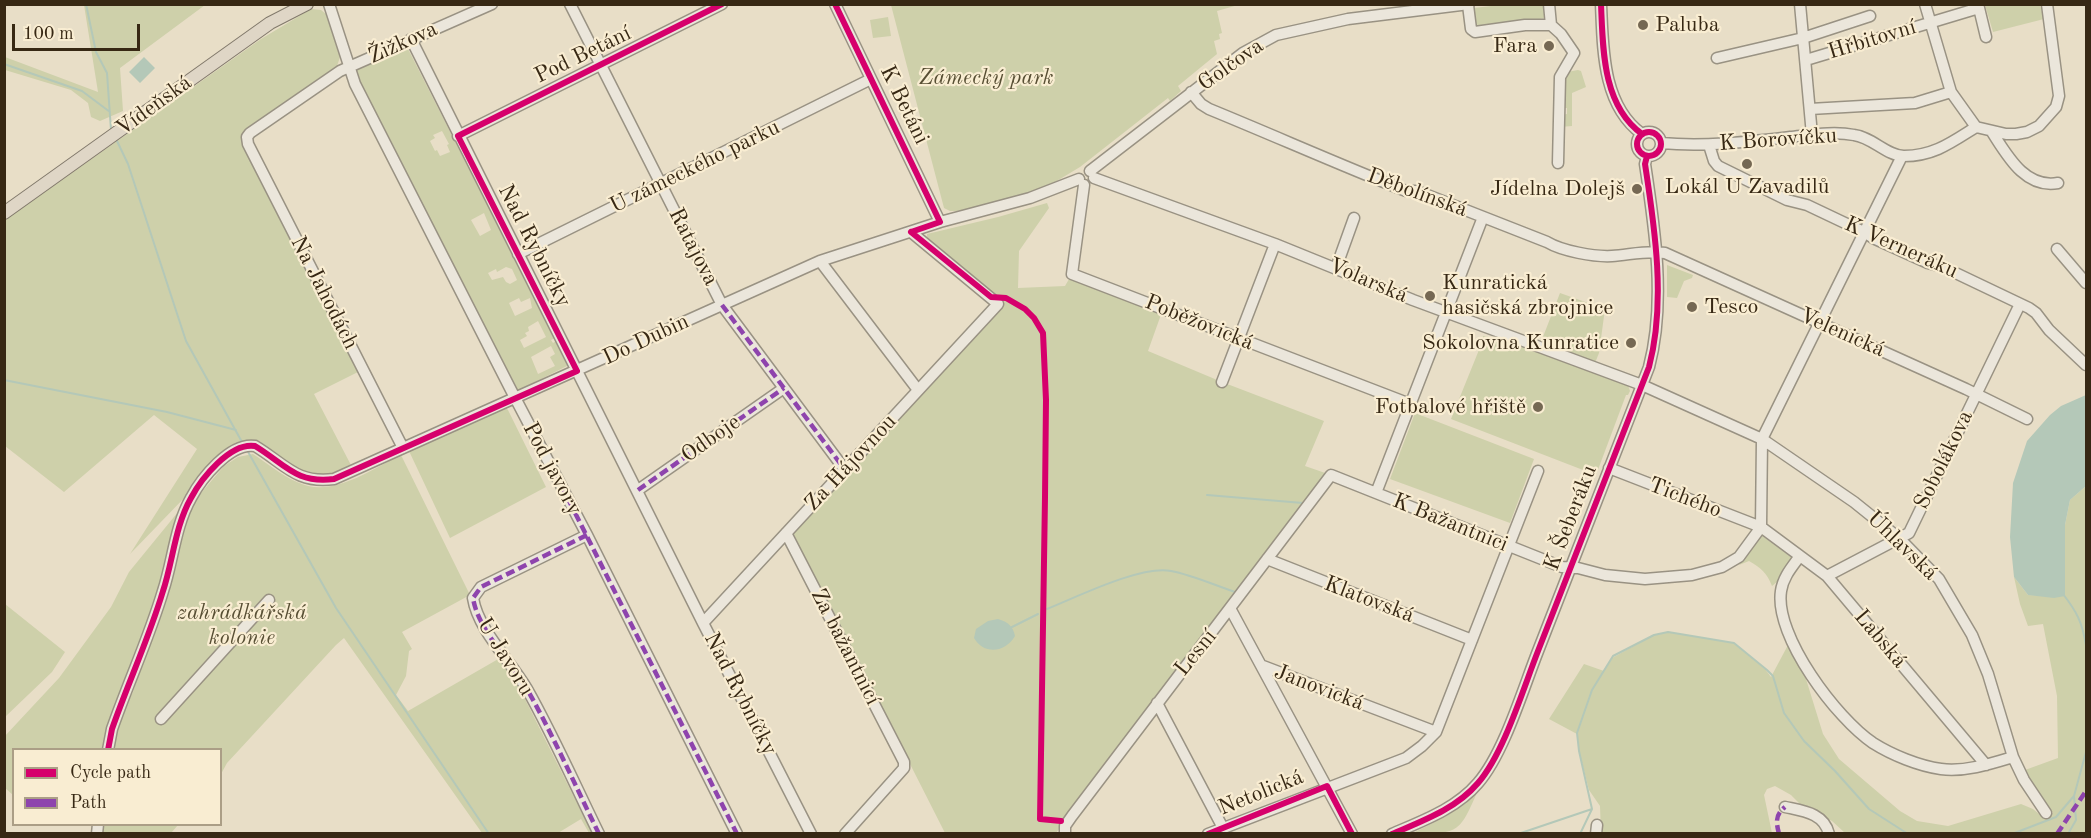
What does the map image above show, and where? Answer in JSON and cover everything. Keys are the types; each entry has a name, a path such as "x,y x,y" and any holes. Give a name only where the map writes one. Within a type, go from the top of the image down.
{"main road":[{"name":"Vídeňská","path":"4,213 270,23 307,4"}],"street":[{"name":"Pod javory","path":"329,4 348,67 360,95 587,535 737,834"},
{"name":"Žižkova","path":"348,67 492,4"},
{"name":"Ratajova","path":"570,4 722,305 845,470"},
{"name":"K Betáni","path":"835,4 940,222"},
{"path":"1549,4 1551,25"},
{"path":"1600,4 1606,67 1616,99 1624,116 1642,134"},
{"path":"1800,4 1812,135"},
{"path":"1925,4 1951,92 1976,126 1992,132 2016,134 2027,132 2038,126 2056,107 2059,96 2047,4"},
{"name":"Pod Betání","path":"458,136 720,5"},
{"path":"1468,5 1471,29 1475,32 1525,25 1551,25 1561,34 1574,53 1560,77 1558,163"},
{"name":"Golčova","path":"911,232 1030,198 1087,178 1191,92 1243,53 1276,35 1347,19 1408,10 1468,5"},
{"name":"Hřbitovní","path":"1806,60 1978,8 1986,37"},
{"path":"1717,58 1803,38 1870,16"},
{"name":"Nad Rybníčky","path":"411,39 811,834"},
{"name":"Na Jahodách","path":"348,67 250,132 247,137 248,144 403,448"},
{"name":"U zámeckého parku","path":"518,254 871,79"},
{"name":"Děbolínská","path":"1191,92 1200,104 1209,110 1303,146 1322,158 1406,191 1417,191 1547,242 1558,249 1609,256 1656,252"},
{"path":"1810,109 1915,103 1951,92"},
{"path":"1761,527 1762,439 1902,156 1942,149 1976,126"},
{"path":"1648,132 1659,137 1661,143 1658,152 1647,156 1637,148 1637,141 1642,134 1648,132"},
{"path":"1992,132 2010,161 2027,176 2049,185 2058,183"},
{"name":"K Borovíčku","path":"1661,143 1709,145 1812,135 1854,135 1872,140 1885,150 1902,156"},
{"name":"K Verneráku","path":"1709,145 1718,166 1787,200 1807,205 1866,232 1873,238 1928,263 1943,267 2036,313 2049,330 2086,365"},
{"name":"K Šeberáku","path":"1392,834 1446,809 1476,786 1486,773 1501,744 1642,385 1654,349 1656,330 1656,252 1644,164 1647,156"},
{"name":"Volarská","path":"1087,178 1275,244 1413,300 1642,385"},
{"name":"Poběžovická","path":"1087,178 1071,274 1410,404"},
{"path":"1376,493 1484,217"},
{"path":"1336,268 1354,218"},
{"name":"Do Dubin","path":"515,399 820,261 911,232"},
{"name":"Za Hájovnou","path":"703,623 998,304 911,232"},
{"path":"1222,382 1275,244"},
{"path":"2057,249 2086,282"},
{"name":"Velenická","path":"1656,252 1665,253 1819,322 2027,419"},
{"path":"820,261 918,390"},
{"name":"Sobolákova","path":"1827,576 1909,533 2020,304"},
{"name":"Úhlavská","path":"1642,385 1762,439 1854,502 1900,539 1939,579 1972,635 1988,674 2013,758 2024,780 2046,813"},
{"name":"Odboje","path":"638,490 784,388"},
{"path":"108,748 112,729 162,594 178,531 190,498 228,454 245,447 261,450 297,476 319,481 334,479 515,399"},
{"name":"Tichého","path":"1609,468 1761,527"},
{"name":"Netolická","path":"1208,834 1327,786 1406,758 1436,732 1538,471"},
{"name":"K Bažantnici","path":"1331,475 1562,567 1578,568 1605,575 1645,579 1692,575 1722,567 1739,557 1761,527"},
{"name":"Lesní","path":"1065,833 1065,826 1157,703 1231,610 1331,475"},
{"name":"Labská","path":"1761,527 1827,576 1986,765"},
{"name":"Za bažantnicí","path":"786,533 904,762 904,768 845,834"},
{"name":"U Javoru","path":"587,535 481,587 473,598 475,609 483,624 526,688 599,834"},
{"path":"1800,556 1784,578 1780,594 1782,615 1793,645 1819,688 1866,737 1891,752 1939,769 1956,770 2013,758"},
{"name":"Klatovská","path":"1267,560 1472,640"},
{"path":"160,719 269,600"},
{"name":"Janovická","path":"1231,610 1263,666 1436,732"},
{"path":"1263,666 1352,834"},
{"path":"1157,703 1223,828"},
{"path":"1785,807 1817,815 1828,828 1829,834"}],"green space":[{"path":"84,4 205,5 120,68 123,111 100,121 91,117 88,103 71,90 5,70 5,57 98,92"},
{"name":"Zámecký park","path":"891,5 1238,5 1217,11 1222,33 1219,34 1220,39 1214,41 1217,54 1178,86 1181,91 1170,101 1168,98 1080,167 1055,182 1021,196 978,207 950,211 944,208"},
{"path":"1499,5 1545,5 1546,18 1481,27 1476,24 1474,8"},
{"path":"1985,5 2040,5 2044,19 1993,32"},
{"path":"311,9 321,10 326,14 340,57 337,66 244,133 244,143 358,372 314,394 353,469 339,475 309,476 245,442 188,494 130,554 197,449 154,415 64,492 5,446 4,221 261,39"},
{"path":"888,17 891,36 873,38 870,20"},
{"path":"407,47 555,338 551,340 553,343 556,341 569,365 517,391 356,76 357,69","holes":["442,131 449,144 447,145 450,152 440,156 430,141 435,138 433,135","484,213 491,230 480,236 471,220","506,267 512,269 517,280 510,284 503,277 492,280 488,273 496,269 497,272","519,298 521,302 530,298 532,308 515,316 509,303","538,321 546,337 524,348 520,340 527,336 525,333 529,331 528,327","551,346 555,354 550,357 555,366 538,374 531,357"]},
{"path":"1581,71 1586,87 1572,93 1572,126 1560,127 1560,115 1567,114 1567,108 1564,108 1566,95 1561,94 1563,78 1567,72"},
{"path":"1047,203 1049,208 1019,251 1018,288 1065,286 1072,274 1163,309 1148,351 1324,421 1305,466 1331,475 1056,833 945,833 910,764 904,762 786,533 1000,301 927,237 927,234"},
{"path":"1667,265 1693,275 1692,278 1684,281 1677,298 1667,297"},
{"path":"1560,293 1605,309 1599,353 1595,363 1541,342"},
{"name":"Fotbalové hřiště","path":"1483,336 1507,340 1628,385 1630,391 1626,395 1596,475 1451,419"},
{"path":"502,408 508,410 546,487 450,538 409,451"},
{"path":"1415,413 1534,459 1510,523 1390,479"},
{"name":"zahrádkářská kolonie","path":"253,454 297,482 323,487 337,485 363,475 401,455 470,595 402,632 412,649 409,651 406,676 396,695 408,711 500,658 523,695 592,833 589,833 581,819 558,833 482,833 344,638 227,763 222,772 222,748 114,748 117,725 133,692 182,533 196,499 224,466 238,457"},
{"path":"2086,486 2086,833 1845,833 1832,821 1803,807 1791,795 1775,786 1767,789 1764,795 1772,833 1601,833 1600,806 1589,790 1577,734 1549,719 1584,664 1604,671 1612,658 1654,635 1668,632 1734,643 1765,669 1771,677 1788,645 1806,679 1823,734 1839,759 1900,811 1917,821 1948,826 2021,804 2033,809 2044,818 2053,813 2033,786 2025,770 2058,758 2057,696 2043,624 2028,626 2014,577 2028,595 2064,596 2065,525 2070,500"},
{"path":"178,512 152,615 104,748 12,748 12,794 5,788 4,737 59,678 111,607 129,572"},
{"path":"1761,535 1791,557 1788,570 1772,586 1766,574 1749,561 1739,565"},
{"path":"5,604 65,652 52,672 5,717"},
{"path":"1478,790 1466,816 1455,828 1448,832 1411,834 1445,817 1466,803"},
{"path":"103,826 177,826 171,833 102,834"}],"shaded area":[{"path":"144,57 155,68 140,83 129,72"},
{"path":"2086,395 2086,486 2070,500 2065,525 2065,596 2054,598 2028,595 2014,577 2010,537 2013,483 2027,441 2061,406"},
{"path":"998,619 1010,625 1015,636 1011,642 1000,649 983,647 974,638 976,629 988,621"}],"waterway":[{"path":"86,4 96,52 107,73 111,130"},
{"path":"4,64 82,91 110,112"},
{"path":"117,141 128,164 186,341 242,442"},
{"path":"4,380 167,412 236,430"},
{"path":"247,450 336,608 489,834"},
{"path":"1207,495 1303,503"},
{"path":"1047,609 1126,577 1158,570 1188,575 1238,593"},
{"path":"2063,594 2078,618 2086,645"},
{"path":"1012,627 1038,614"},
{"path":"1580,834 1592,809 1577,733 1592,690 1613,656 1654,635 1668,632 1734,643 1767,670 1773,676 1784,713 1804,741 1869,809 1908,834"},
{"path":"2012,834 2056,817 2074,796 2086,752"},
{"path":"2068,834 2076,820 2074,796"},
{"path":"1518,834 1592,809"}],"marked path":[{"path":"722,305 845,470"},
{"path":"638,490 784,388"},
{"path":"557,477 737,834"},
{"path":"587,535 481,587 473,598 481,622 537,706 599,834"},
{"path":"2057,834 2086,791"},
{"path":"1779,834 1777,819 1785,807"}],"cycle path":[{"path":"108,748 112,729 157,609 186,509 202,481 217,463 236,450 245,446 255,446 300,476 321,480 334,479 577,371 458,136 722,4"},
{"path":"835,4 940,222 911,232"},
{"path":"1601,4 1604,57 1612,92 1619,108 1642,134"},
{"path":"1649,132 1654,133 1660,139 1661,144 1660,149 1654,155 1649,156 1644,155 1638,149 1637,144 1638,139 1644,133 1649,132"},
{"path":"1392,834 1427,819 1460,800 1478,783 1496,755 1512,720 1649,367 1654,343 1658,292 1655,240 1645,164 1647,156"},
{"path":"911,232 991,297 1006,298 1025,309 1043,333 1046,400 1040,819 1061,821"},
{"path":"1208,834 1327,786 1352,834"}],"place":[{"name":"Paluba","path":"1643,25"},
{"name":"Fara","path":"1549,46"},
{"name":"Lokál U Zavadilů","path":"1747,164"},
{"name":"Jídelna Dolejš","path":"1637,189"},
{"name":"Kunratická hasičská zbrojnice","path":"1430,296"},
{"name":"Tesco","path":"1692,307"},
{"name":"Sokolovna Kunratice","path":"1631,343"},
{"name":"Fotbalové hřiště","path":"1538,407"}]}
